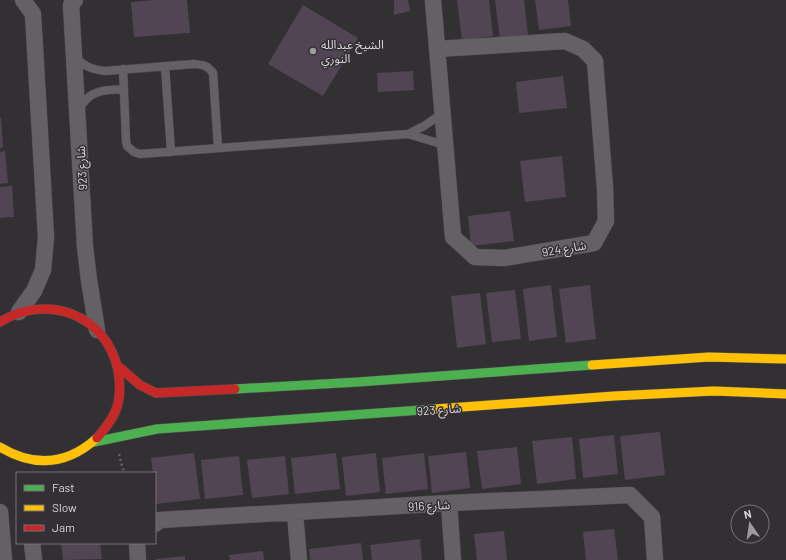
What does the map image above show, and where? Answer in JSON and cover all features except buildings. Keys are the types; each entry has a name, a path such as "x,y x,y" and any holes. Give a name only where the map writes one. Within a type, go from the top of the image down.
{"street":[{"path":"19,312 34,291 43,270 46,237 36,7 23,0"},
{"name":"شارع 924","path":"433,0 442,113 453,237 474,257 504,258 594,243 606,222 605,188 595,61 583,49 565,41 437,49"},
{"name":"شارع 923","path":"71,2 86,247 89,280 97,330"},
{"path":"0,322 19,312 32,309 47,308 74,314 97,330 110,347 118,366 120,387 116,407 108,426 94,442 81,451 66,458 48,461 31,460 13,455 0,447"},
{"path":"118,366 140,385 156,393 358,382 709,357 786,359"},
{"name":"شارع 923","path":"94,442 157,429 614,396 714,391 786,394"},
{"path":"53,472 66,458"},
{"name":"شارع 916","path":"156,523 160,520 448,503 630,495 652,517 655,560"},
{"path":"448,503 453,560"},
{"path":"0,512 4,560"},
{"path":"295,513 299,560"},
{"path":"32,544 34,560"},
{"path":"137,544 138,560"}],"lane":[{"path":"74,56 84,66 93,70 105,71 194,64 204,65 209,68 212,73 218,148"},
{"path":"165,66 171,152"},
{"path":"123,69 127,146 134,152 140,154 408,134 438,143 445,147"},
{"path":"77,109 89,96 98,92 124,89"},
{"path":"408,134 424,126 442,113"}],"traffic: fast":[{"path":"235,389 358,382 592,365"},
{"path":"94,442 157,429 435,409"}],"traffic: slow":[{"path":"592,365 709,357 786,359"},
{"path":"435,409 614,396 714,391 786,394"},
{"path":"0,447 13,454 26,458 50,460 74,454 97,438"}],"traffic: jam":[{"path":"0,322 18,313 37,309 55,310 72,314 88,323 101,335 111,351 118,370 120,393 114,415 97,438"},
{"path":"118,366 140,385 156,393 235,389"}],"place":[{"name":"الشيخ عبدالله النوري","path":"313,51"}]}
